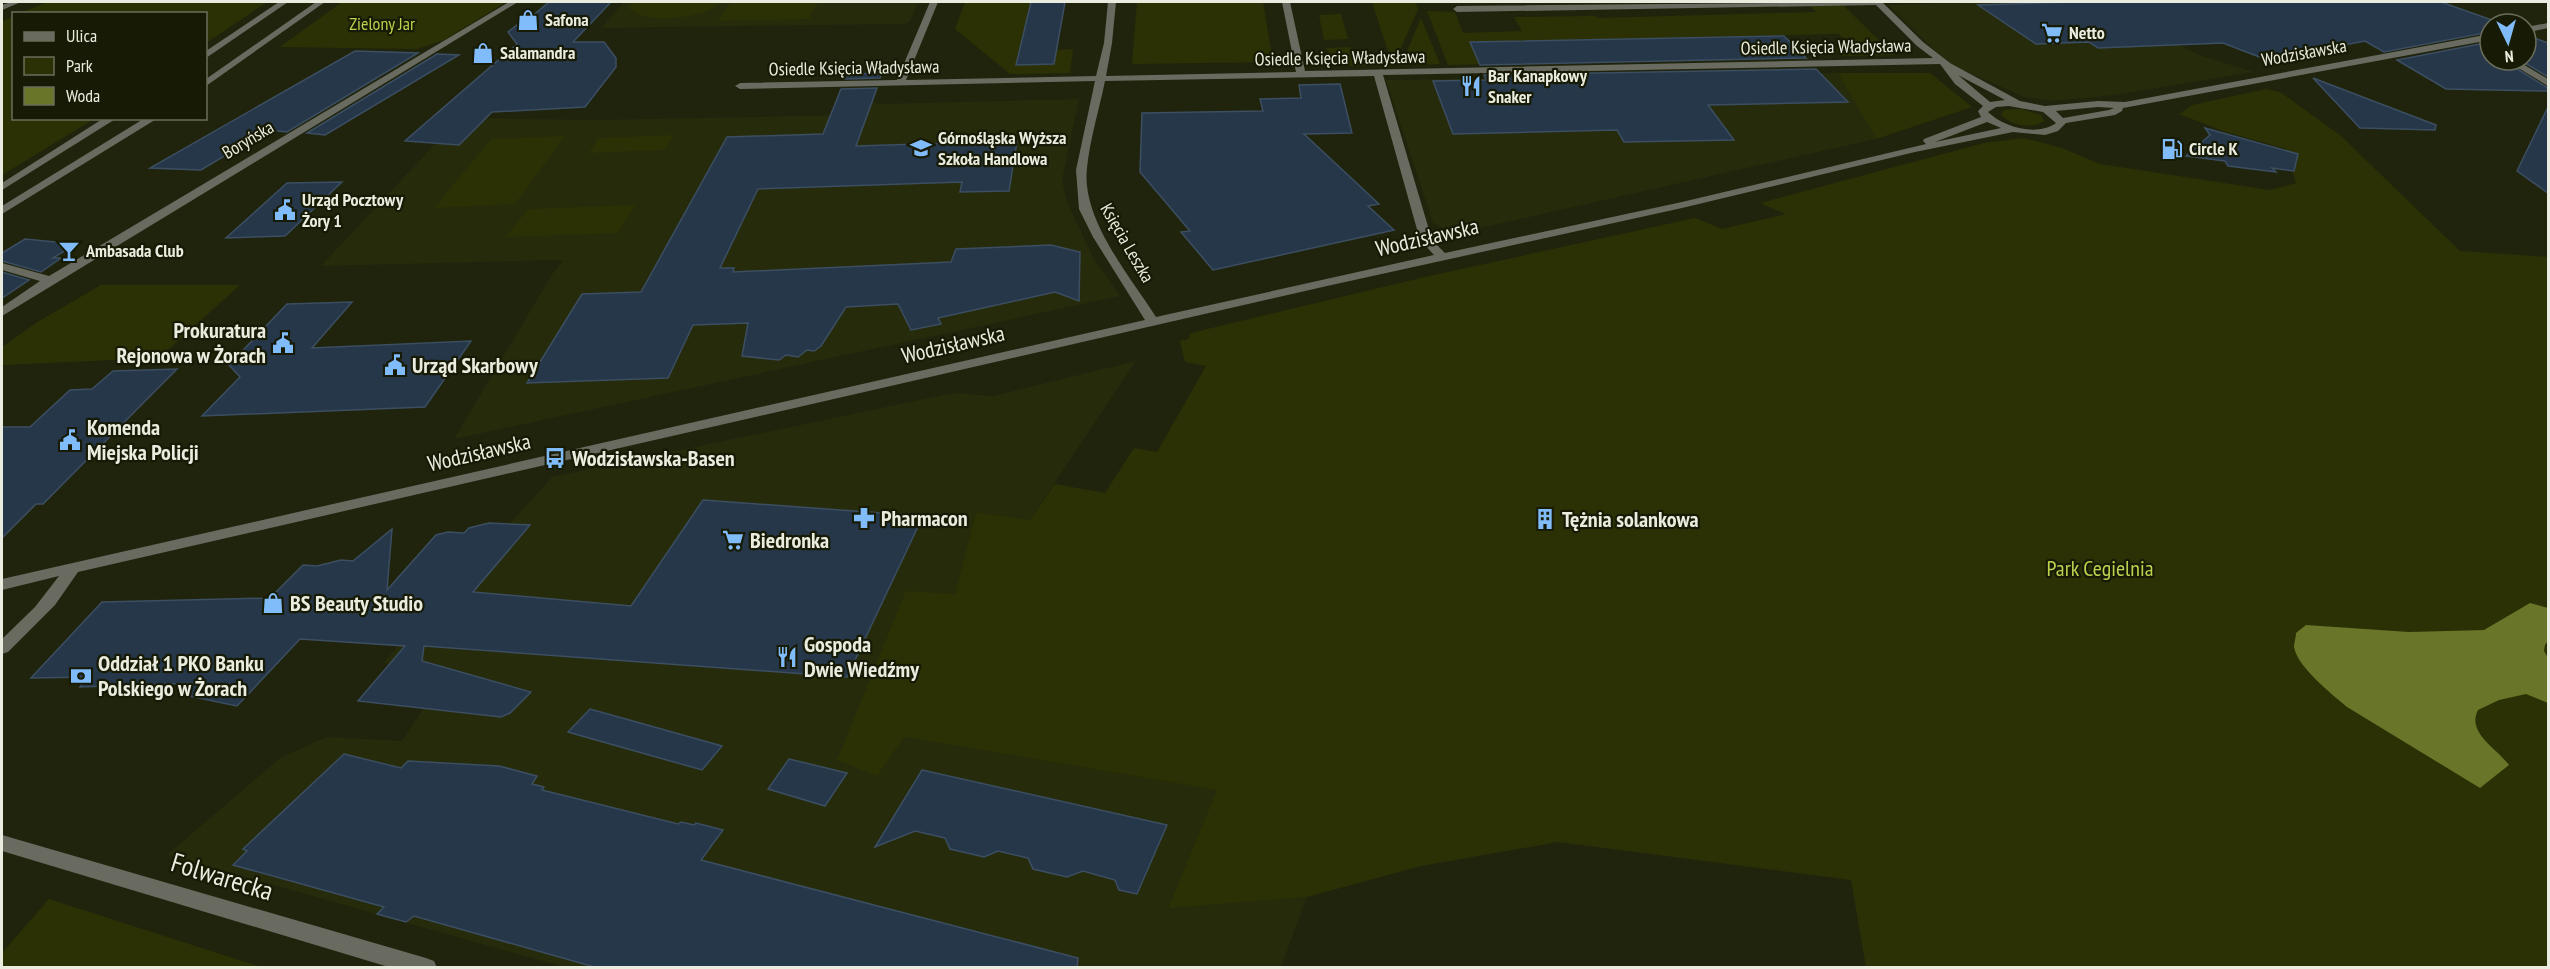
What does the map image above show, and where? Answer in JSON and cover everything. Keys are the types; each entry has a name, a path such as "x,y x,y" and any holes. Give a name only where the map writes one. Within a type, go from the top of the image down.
{"street":[{"path":"2,8 17,2"},
{"path":"207,54 284,2"},
{"path":"207,82 321,2"},
{"name":"Boryńska","path":"2,312 50,280 514,2"},
{"path":"900,83 934,2"},
{"name":"Księcia Leszka","path":"1112,2 1108,43 1081,170 1085,209 1099,237 1153,322"},
{"path":"1286,2 1301,75"},
{"path":"1878,2 1944,63 1958,82 1989,106"},
{"name":"Osiedle Księcia Władysława","path":"1457,9 1878,2"},
{"name":"Wodzisławska","path":"2042,109 2098,104 2125,105 2478,39"},
{"path":"2469,41 2478,44"},
{"path":"1944,63 2018,104"},
{"name":"Osiedle Księcia Władysława","path":"740,86 1944,63"},
{"path":"2530,72 2548,83"},
{"path":"1378,75 1425,237 1442,256"},
{"path":"2012,129 1987,118 1983,111 1989,106 2018,104 2042,109 2061,121"},
{"name":"Wodzisławska","path":"2,584 1442,256 1682,205 1915,148 2012,129 2033,132 2050,131 2060,127 2061,121 2112,113 2125,105"},
{"name":"Wodzisławska","path":"1915,148 1947,132 1987,118"},
{"path":"2,188 109,120"},
{"path":"2,211 150,120"},
{"path":"2,266 50,280"},
{"path":"2,648 27,626 62,587 72,568"},
{"name":"Folwarecka","path":"2,843 426,968"}],"shaded area":[{"path":"624,2 918,2 910,21 904,24 601,28"},
{"path":"2096,2 2199,55 2254,72 2114,95 2054,101 2024,97 1948,63 1888,5"},
{"path":"1838,73 1876,139 1454,234 1433,223 1386,80"},
{"path":"1079,99 1062,180 1067,202 1093,257 1120,296 454,439 551,276 563,260 321,266 459,118 597,120 857,115 868,100 880,104"},
{"path":"1136,361 1030,520 976,512 955,594 904,737 1218,790 1168,907 1307,897 1281,967 567,968 167,855 280,758 326,737 402,741 448,671 383,663 552,477 953,393 993,396"}],"green space":[{"path":"48,2 267,2 207,42 207,12 23,12"},
{"name":"Zielony Jar","path":"342,2 506,2 444,40 417,49 280,47"},
{"path":"634,2 720,2 713,8 689,16 660,18 636,13 629,8"},
{"path":"731,2 818,2 809,19 718,21"},
{"path":"965,2 1031,2 1016,64 1054,64 1057,50 1073,49 1070,73 1010,74 955,29"},
{"path":"1137,2 1263,2 1271,50 1270,62 1132,64"},
{"path":"1372,2 1415,2 1418,9 1393,66 1339,66 1326,48 1350,47 1353,58 1390,57"},
{"path":"1810,5 1843,5 1894,55 1842,56 1835,48 1852,47 1839,34 1471,42 1491,64 1448,65 1427,11 1455,12 1463,33 1522,31 1514,17 1595,16 1598,18 1816,12"},
{"path":"1341,14 1348,39 1324,40 1319,15"},
{"path":"12,17 12,120 92,120 2,175 2,22"},
{"path":"1421,18 1440,64 1401,65"},
{"path":"1838,73 1930,73 1972,107 1876,139"},
{"name":"Park Cegielnia","path":"2266,89 2280,92 2340,135 2460,251 2548,257 2548,967 1866,967 1851,880 1558,842 1421,866 1307,897 1168,908 1217,790 904,737 877,776 837,760 906,591 955,594 976,512 1030,520 1055,484 1105,493 1134,448 1157,452 1206,366 1185,362 1180,341 1188,339 1191,333 1425,277 1695,218 1722,229 1786,214 1760,203 1984,143 2024,138 2062,148 2100,164 2270,190 2296,183 2286,149 2223,131 2179,114 2192,105"},
{"path":"2021,109 2041,115 2044,121 2028,126 2010,121 2001,115 2004,110"},
{"path":"674,135 665,150 589,153 598,138"},
{"path":"565,136 515,204 434,208 491,139"},
{"path":"635,205 618,233 506,237 528,209"},
{"path":"101,285 240,285 159,358 2,365 2,347 39,321"},
{"path":"49,899 261,967 2,967 2,953"}],"water":[{"path":"2530,603 2548,608 2548,641 2544,651 2548,658 2548,703 2526,694 2499,700 2478,710 2475,718 2476,726 2485,740 2509,765 2480,788 2347,707 2308,672 2294,647 2296,633 2306,625 2409,632 2484,630"}],"building":[{"path":"549,2 611,2 573,42 604,42 616,58 616,67 585,107 492,112 459,145 405,141 517,44 508,32"},
{"path":"1031,2 1065,2 1054,64 1016,65"},
{"path":"2076,2 2441,2 2478,15 2478,34 2384,52 2365,41 2267,60 2223,43 2098,48 2089,42 2036,44 1978,5"},
{"path":"1784,36 1806,58 1480,65 1470,42"},
{"path":"2538,39 2548,43 2548,77 2538,71"},
{"path":"2478,44 2478,72 2522,72 2548,88 2548,91 2446,89 2397,60"},
{"path":"355,51 418,53 287,132 268,130 201,170 150,168"},
{"path":"437,54 459,55 325,135 307,133"},
{"path":"1816,69 1848,102 1708,105 1734,140 1624,142 1617,130 1453,134 1433,81 1486,80 1484,75"},
{"path":"882,73 880,78 845,79 847,74"},
{"path":"2313,78 2436,125 2435,130 2360,128"},
{"path":"1340,84 1352,133 1304,134 1379,204 1368,206 1394,230 1213,270 1181,232 1190,231 1140,172 1142,113 1263,111 1260,99 1301,98 1299,85"},
{"path":"877,88 856,146 1017,141 1009,191 960,192 962,182 758,189 720,268 734,268 733,272 951,262 956,249 1051,245 1080,252 1079,301 1055,292 938,318 941,324 911,330 898,304 846,307 821,346 814,351 807,350 798,357 786,355 779,360 742,356 748,323 693,325 668,378 527,383 582,294 641,292 727,137 823,134 841,89"},
{"path":"2548,107 2548,193 2517,171"},
{"path":"2205,128 2298,154 2294,171 2272,168 2276,172 2228,166 2225,161 2186,156 2210,135"},
{"name":"Urząd Pocztowy Żory 1","path":"342,182 285,236 226,238 287,183"},
{"path":"25,239 76,244 53,258 61,258 41,272 2,261 2,253"},
{"path":"2,272 29,280 2,298"},
{"path":"352,302 312,348 471,341 425,407 202,416 240,377 229,365 287,304"},
{"name":"Komenda Miejska Policji","path":"177,369 43,504 36,504 2,538 2,427 30,427 70,390 92,389 113,371"},
{"path":"703,500 923,516 847,677 424,646 422,661 531,692 510,713 501,717 358,701 405,646 300,639 237,706 184,695 194,683 80,687 88,677 31,678 102,602 270,598 303,565 317,566 341,560 353,561 392,529 387,590 436,535 448,532 464,533 469,528 489,523 530,525 473,592 631,606"},
{"path":"590,709 722,746 702,770 568,732"},
{"path":"344,754 401,768 408,761 499,766 537,776 532,784 544,787 542,790 678,824 681,822 694,825 696,823 723,830 701,860 1078,958 1077,968 598,968 414,916 406,922 377,914 384,907 233,865 247,851 243,849"},
{"path":"789,759 847,773 825,806 768,789"},
{"path":"922,770 1167,825 1137,894 1119,890 1115,880 1083,871 1067,877 1033,869 1028,858 998,851 984,857 950,849 945,838 915,831 875,847"}],"place":[{"name":"Safona","path":"528,20"},
{"name":"Netto","path":"2052,33"},
{"name":"Salamandra","path":"483,53"},
{"name":"Bar Kanapkowy Snaker","path":"1471,86"},
{"name":"Górnośląska Wyższa Szkoła Handlowa","path":"921,148"},
{"name":"Circle K","path":"2172,149"},
{"name":"Urząd Pocztowy Żory 1","path":"285,210"},
{"name":"Ambasada Club","path":"69,251"},
{"name":"Prokuratura Rejonowa w Żorach","path":"283,343"},
{"name":"Urząd Skarbowy","path":"395,365"},
{"name":"Komenda Miejska Policji","path":"70,440"},
{"name":"Wodzisławska-Basen","path":"555,458"},
{"name":"Pharmacon","path":"864,518"},
{"name":"Tężnia solankowa","path":"1545,519"},
{"name":"Biedronka","path":"733,540"},
{"name":"BS Beauty Studio","path":"273,603"},
{"name":"Gospoda Dwie Wiedźmy","path":"787,657"},
{"name":"Oddział 1 PKO Banku Polskiego w Żorach","path":"81,676"}]}
